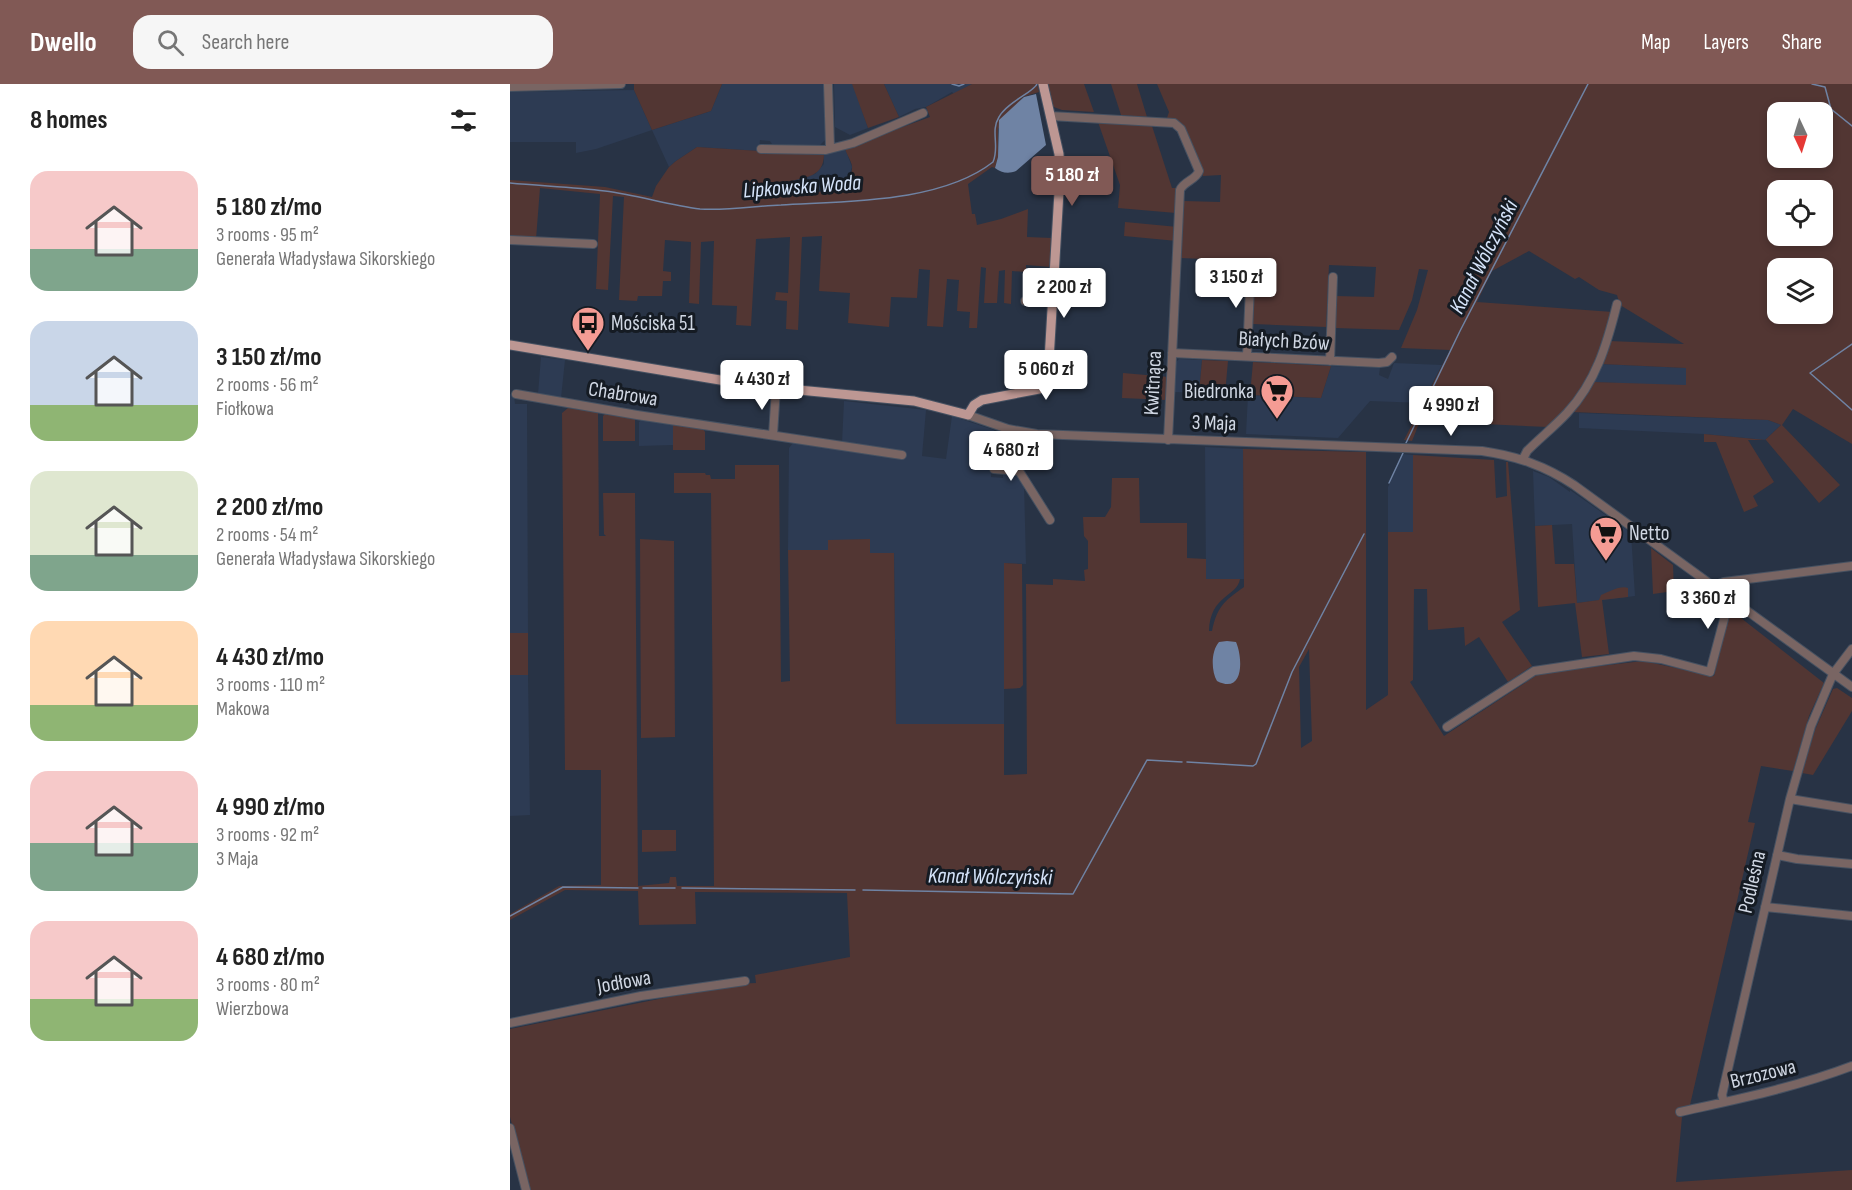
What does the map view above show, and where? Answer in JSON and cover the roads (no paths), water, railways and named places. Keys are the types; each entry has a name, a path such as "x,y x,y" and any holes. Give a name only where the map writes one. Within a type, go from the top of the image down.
{"main road":[{"path":"968,416 974,405 981,401 1036,390 1045,385 1048,377 1060,175 1059,158 1043,84"},
{"name":"3 Maja","path":"510,345 776,388 914,401 968,416"}],"street":[{"path":"510,87 621,84"},
{"path":"828,84 830,147"},
{"path":"761,148 826,150 830,147 853,143 922,113"},
{"name":"Kwitnąca","path":"1050,116 1178,125 1198,171 1194,178 1183,185 1180,190 1168,440"},
{"path":"510,240 593,244"},
{"path":"1246,356 1251,263"},
{"path":"1330,361 1333,277"},
{"path":"1025,301 1052,302"},
{"path":"1523,459 1527,451 1564,416 1578,399 1600,362 1617,304"},
{"name":"Białych Bzów","path":"1172,353 1379,363 1387,362 1392,357"},
{"path":"773,435 776,388"},
{"name":"Chabrowa","path":"516,394 637,416 902,455"},
{"name":"3 Maja","path":"968,416 1022,432 1168,440 1482,451 1523,459 1550,470 1574,485 1852,687"},
{"path":"1022,432 1019,471 1050,520"},
{"path":"994,469 1019,471"},
{"path":"1714,586 1724,582 1852,566"},
{"path":"1447,727 1534,671 1634,656 1661,659 1710,672 1727,608 1732,600"},
{"name":"Podleśna","path":"1724,1102 1722,1095 1790,799 1811,726 1833,674 1852,649"},
{"path":"1790,799 1852,809"},
{"path":"1777,855 1852,864"},
{"path":"1765,907 1852,916"},
{"name":"Jodłowa","path":"510,1023 641,996 745,981"},
{"name":"Brzozowa","path":"1680,1112 1821,1078 1852,1066"},
{"path":"510,1128 526,1190"}],"waterway":[{"path":"952,84 959,86 964,84"},
{"name":"Lipkowska Woda","path":"510,183 605,191 700,209 863,200 920,193 972,175 993,162 996,151 996,122 1008,107 1037,84"},
{"name":"Kanał Wólczyński","path":"1406,443 1460,331 1588,84"},
{"path":"1812,84 1825,87 1831,109 1852,126"},
{"path":"1852,344 1810,373 1852,410"},
{"name":"Kanał Wólczyński","path":"1389,483 1403,453"},
{"name":"Kanał Wólczyński","path":"1187,762 1253,766 1256,764 1292,672 1364,534"},
{"name":"Kanał Wólczyński","path":"863,890 1073,894 1147,760 1182,762"},
{"name":"Kanał Wólczyński","path":"510,916 563,887 638,888"},
{"name":"Kanał Wólczyński","path":"643,888 675,888"},
{"name":"Kanał Wólczyński","path":"682,888 855,890"}],"place":[{"name":"Mościska 51","path":"588,352"},
{"name":"Biedronka","path":"1277,420"},
{"name":"Netto","path":"1606,562"}]}
